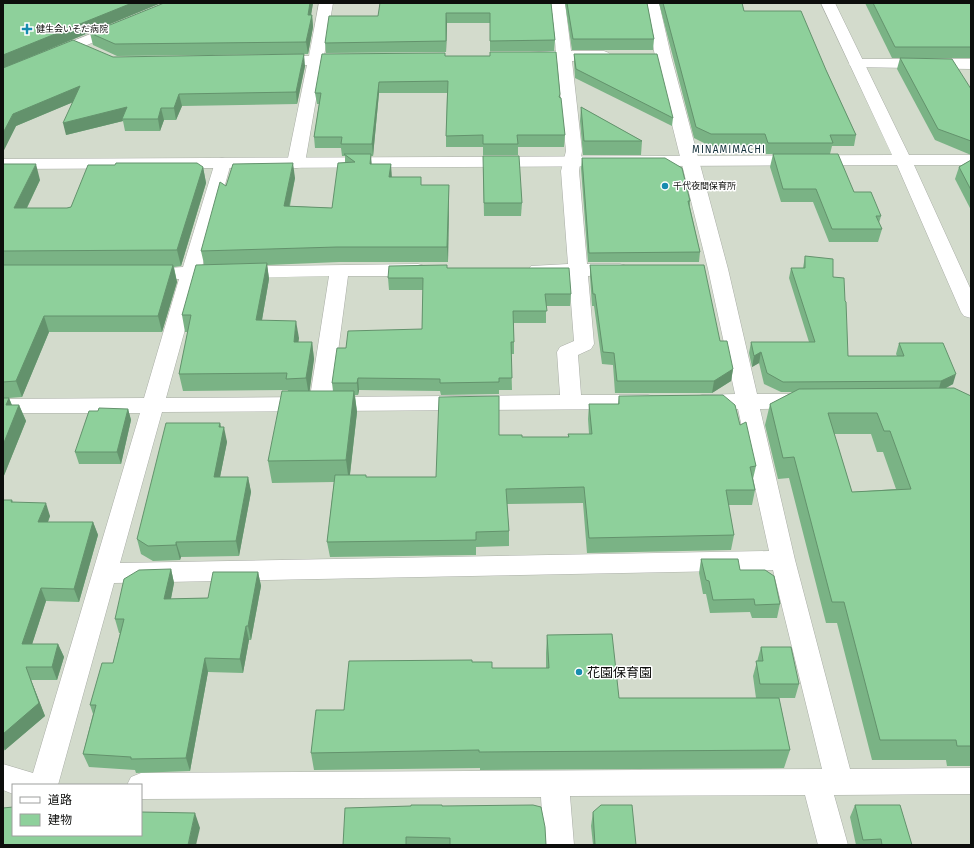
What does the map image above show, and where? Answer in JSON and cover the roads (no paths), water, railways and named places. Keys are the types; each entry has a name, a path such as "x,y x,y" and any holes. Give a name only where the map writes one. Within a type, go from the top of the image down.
{"street":[{"path":"296,163 317,60 326,3"},
{"path":"558,3 574,151 570,171 584,344 567,352 571,401"},
{"path":"652,3 656,56 691,160 710,269 747,402 783,560 827,781 833,845"},
{"path":"828,3 903,160 971,312"},
{"path":"3,75 134,21"},
{"path":"76,44 94,53"},
{"path":"508,57 617,56"},
{"path":"261,61 365,59"},
{"path":"857,64 971,64"},
{"path":"3,164 971,160"},
{"path":"44,784 222,163"},
{"path":"320,404 338,270"},
{"path":"128,274 338,270 434,270"},
{"path":"522,270 640,270"},
{"path":"3,406 153,406 571,401 827,401"},
{"path":"104,573 783,560"},
{"path":"142,786 554,782 971,781"},
{"path":"554,782 559,845"}],"place":[{"name":"健生会いそだ病院","path":"27,29"},
{"name":"千代夜間保育所","path":"665,186"},
{"name":"花園保育園","path":"579,672"}],"district":[{"name":"MINAMIMACHI","path":"729,149"}]}
